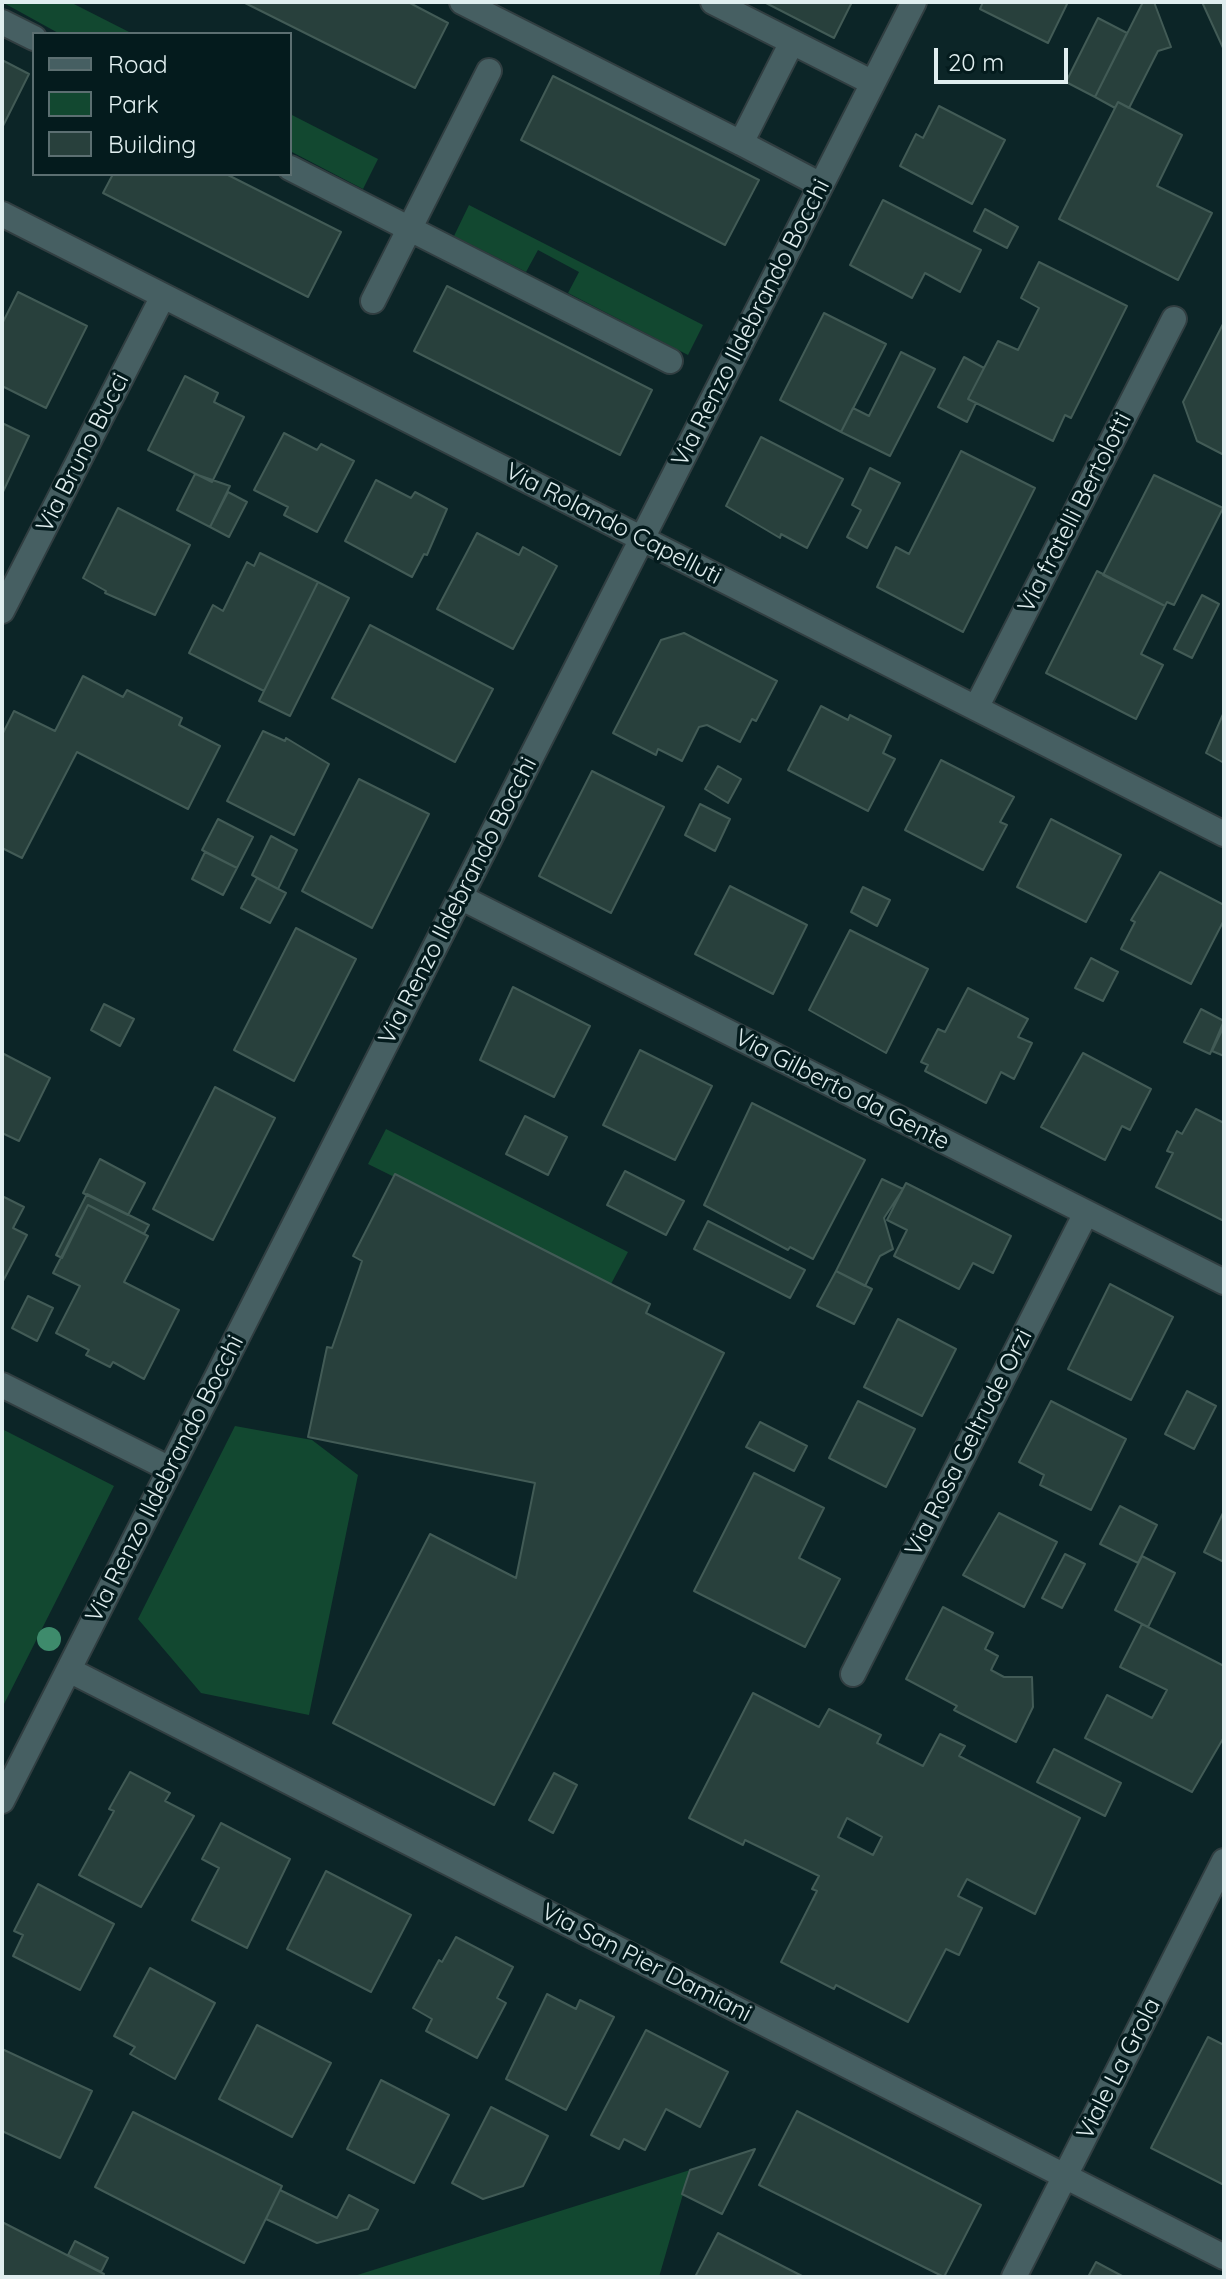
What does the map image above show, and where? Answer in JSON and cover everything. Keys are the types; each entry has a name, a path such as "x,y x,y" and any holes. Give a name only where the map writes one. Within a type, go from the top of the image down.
{"street":[{"path":"462,2 821,185"},
{"path":"713,2 873,83"},
{"name":"Via Renzo Ildebrando Bocchi","path":"2,1801 914,2"},
{"path":"2,22 32,37"},
{"path":"741,143 792,42"},
{"path":"373,301 489,71"},
{"path":"292,169 670,361"},
{"name":"Via Rolando Capelluti","path":"2,214 1224,834"},
{"name":"Via Bruno Bucci","path":"2,611 163,296"},
{"name":"Via fratelli Bertolotti","path":"976,708 1174,319"},
{"name":"Via Gilberto da Gente","path":"460,897 1224,1282"},
{"name":"Via Rosa Geltrude Orzi","path":"853,1674 1086,1213"},
{"path":"2,1385 170,1469"},
{"name":"Via San Pier Damiani","path":"69,1670 1224,2257"},
{"name":"Viale La Grola","path":"1014,2277 1224,1861"}],"green space":[{"path":"2,2 70,2 129,32 56,32"},
{"path":"292,115 378,159 363,189 292,152"},
{"path":"469,205 703,325 688,355 568,293 579,272 538,250 526,272 454,236"},
{"path":"386,1129 628,1252 611,1284 368,1164"},
{"path":"235,1426 312,1440 358,1475 309,1715 201,1693 138,1619"},
{"path":"2,1429 114,1486 2,1708"},
{"path":"690,2170 659,2277 351,2277"}],"building":[{"path":"243,2 408,2 448,23 415,88"},
{"path":"764,2 852,2 834,38"},
{"path":"983,2 1068,2 1048,43 980,9"},
{"path":"1143,2 1154,2 1171,47 1158,51 1129,108 1118,102 1115,108 1095,97"},
{"path":"1202,2 1224,2 1224,50"},
{"path":"1098,18 1127,33 1095,97 1066,82"},
{"path":"2,60 29,74 2,128"},
{"path":"553,76 759,180 725,245 521,140"},
{"path":"1118,102 1182,135 1157,186 1212,213 1178,280 1059,219"},
{"path":"939,106 1005,140 972,204 900,166 916,134 923,138"},
{"path":"112,176 230,176 341,232 308,297 103,193"},
{"path":"883,200 981,250 960,292 925,273 912,298 850,265"},
{"path":"985,209 1018,227 1007,248 974,231"},
{"path":"1039,262 1127,306 1071,418 1065,415 1053,441 968,399 998,341 1018,350 1039,308 1021,298"},
{"path":"447,286 652,390 620,455 414,351"},
{"path":"18,292 87,326 46,408 2,386 2,324"},
{"path":"824,313 886,344 841,432 780,400"},
{"path":"1223,324 1224,455 1197,441 1183,402"},
{"path":"901,352 935,369 890,456 841,432 853,408 869,416"},
{"path":"964,357 984,368 968,399 976,403 967,422 938,407"},
{"path":"185,376 218,393 214,402 244,417 212,482 148,450"},
{"path":"2,423 29,436 2,494"},
{"path":"284,433 317,450 321,444 354,461 317,532 284,515 288,507 254,490"},
{"path":"761,437 843,479 807,548 781,534 780,538 726,506"},
{"path":"961,451 1035,488 963,632 877,587 896,547 909,554"},
{"path":"870,468 900,483 867,548 847,537 861,510 852,505"},
{"path":"195,474 230,486 210,527 177,510"},
{"path":"1154,475 1223,508 1174,605 1167,602 1165,606 1103,575"},
{"path":"376,480 411,498 415,492 447,509 427,555 424,554 412,577 345,541"},
{"path":"228,492 247,502 229,537 210,527"},
{"path":"118,508 190,545 155,615 105,593 83,578"},
{"path":"477,533 519,555 523,547 557,566 513,649 437,609"},
{"path":"260,553 318,582 264,691 189,653 213,605 223,611 247,562 254,566"},
{"path":"1097,571 1165,606 1141,654 1163,665 1136,719 1046,673"},
{"path":"318,582 349,598 290,716 259,701"},
{"path":"1202,595 1219,604 1192,658 1174,649"},
{"path":"370,625 493,689 455,762 332,698"},
{"path":"684,633 777,681 756,721 752,719 740,742 707,725 699,727 682,761 658,749 656,755 613,733 661,640"},
{"path":"83,676 123,697 127,690 182,718 179,725 220,746 188,809 77,752 22,858 2,848 2,735 14,711 55,731"},
{"path":"821,706 848,720 850,715 891,736 883,753 895,759 868,811 788,770"},
{"path":"1224,712 1224,763 1206,753"},
{"path":"263,731 285,741 286,738 329,764 294,835 227,801"},
{"path":"941,760 1014,797 1000,822 1007,825 983,870 905,830"},
{"path":"718,766 741,779 728,803 705,789"},
{"path":"592,771 664,807 611,913 539,876"},
{"path":"359,779 429,814 372,928 302,891"},
{"path":"700,804 730,819 715,851 685,835"},
{"path":"218,819 253,837 237,868 202,850"},
{"path":"1051,819 1121,855 1086,922 1017,887"},
{"path":"271,836 297,850 278,889 252,875"},
{"path":"205,852 237,868 223,895 192,879"},
{"path":"1160,872 1224,905 1224,920 1191,984 1121,949 1135,922 1131,920"},
{"path":"257,878 286,893 270,923 241,908"},
{"path":"730,886 807,925 773,994 695,954"},
{"path":"863,887 890,900 877,926 851,912"},
{"path":"296,928 356,959 294,1081 234,1050"},
{"path":"850,930 928,969 886,1053 809,1010"},
{"path":"1091,958 1118,972 1103,1001 1075,988"},
{"path":"513,987 590,1026 554,1097 480,1060"},
{"path":"968,988 1028,1019 1018,1037 1032,1043 1014,1079 1001,1072 986,1103 925,1071 928,1065 921,1062 938,1029 945,1032"},
{"path":"104,1004 134,1019 120,1046 91,1030"},
{"path":"1201,1009 1224,1021 1210,1054 1184,1042"},
{"path":"1224,1026 1224,1056 1212,1051"},
{"path":"640,1050 712,1086 675,1160 603,1125"},
{"path":"2,1053 50,1078 19,1141 2,1133"},
{"path":"1083,1053 1151,1089 1130,1130 1122,1126 1105,1160 1041,1127"},
{"path":"215,1087 275,1118 213,1240 153,1209"},
{"path":"752,1103 865,1160 813,1259 790,1247 788,1250 704,1205"},
{"path":"1196,1109 1224,1123 1224,1221 1156,1187 1173,1153 1167,1151 1177,1131 1182,1134"},
{"path":"525,1116 567,1137 548,1175 506,1154"},
{"path":"100,1159 145,1183 128,1215 83,1193"},
{"path":"625,1171 684,1201 666,1235 607,1205"},
{"path":"395,1174 650,1304 646,1313 724,1353 494,1805 333,1723 430,1534 516,1578 535,1483 308,1437 327,1347 332,1348 362,1261 353,1256"},
{"path":"882,1179 903,1189 884,1218 893,1249 880,1256 865,1286 836,1271"},
{"path":"906,1183 1011,1236 993,1273 973,1263 959,1289 894,1256 907,1230 887,1220"},
{"path":"87,1194 149,1225 144,1234 88,1205 62,1258 56,1255"},
{"path":"2,1196 24,1207 13,1228 27,1235 2,1283"},
{"path":"88,1205 148,1236 124,1282 179,1310 144,1379 113,1362 110,1367 86,1355 89,1350 56,1333 80,1286 53,1273"},
{"path":"708,1221 805,1270 790,1298 694,1249"},
{"path":"836,1271 872,1289 854,1324 817,1306"},
{"path":"1110,1284 1173,1317 1131,1400 1068,1369"},
{"path":"28,1296 53,1308 37,1341 12,1328"},
{"path":"898,1319 956,1349 922,1416 864,1387"},
{"path":"1187,1391 1216,1406 1194,1449 1165,1434"},
{"path":"858,1401 915,1429 886,1487 829,1458"},
{"path":"1051,1401 1126,1439 1091,1510 1040,1485 1044,1475 1019,1462"},
{"path":"760,1422 807,1446 794,1471 746,1447"},
{"path":"754,1473 824,1508 799,1558 840,1579 805,1647 694,1591"},
{"path":"1120,1506 1157,1525 1138,1563 1100,1544"},
{"path":"1224,1511 1224,1562 1204,1552"},
{"path":"999,1513 1057,1542 1024,1607 963,1575"},
{"path":"1065,1554 1085,1564 1062,1608 1042,1598"},
{"path":"1142,1556 1175,1573 1148,1627 1115,1610"},
{"path":"943,1607 993,1633 985,1649 998,1656 991,1670 1004,1677 1032,1677 1033,1707 1016,1742 954,1710 957,1706 906,1679"},
{"path":"1142,1624 1224,1666 1224,1737 1192,1792 1085,1738 1107,1695 1152,1718 1167,1690 1120,1667"},
{"path":"753,1693 819,1727 829,1709 881,1735 877,1743 923,1766 940,1734 965,1746 959,1756 1080,1818 1035,1914 967,1879 958,1896 982,1908 959,1955 946,1949 908,2022 836,1985 834,1989 781,1962 817,1891 812,1889 819,1876 745,1840 743,1845 689,1818","holes":["847,1818 882,1837 873,1855 838,1837"]},
{"path":"1054,1749 1121,1783 1105,1816 1037,1782"},
{"path":"130,1772 170,1793 165,1801 194,1816 141,1907 79,1875 114,1811 109,1809"},
{"path":"554,1773 577,1785 553,1833 529,1820"},
{"path":"221,1823 290,1859 247,1948 192,1920 219,1868 202,1859"},
{"path":"326,1871 411,1915 371,1992 287,1949"},
{"path":"38,1884 114,1924 80,1990 13,1956 23,1935 14,1931"},
{"path":"456,1937 513,1967 497,1998 506,2003 477,2058 426,2031 432,2019 413,2008 439,1960 442,1962"},
{"path":"150,1968 215,2003 175,2079 130,2054 135,2047 114,2036"},
{"path":"547,1994 576,2009 580,2000 614,2017 566,2110 506,2079"},
{"path":"257,2025 331,2063 292,2137 219,2099"},
{"path":"646,2030 728,2072 700,2127 666,2109 645,2150 624,2139 619,2149 591,2135"},
{"path":"1208,2037 1224,2045 1224,2185 1151,2148"},
{"path":"2,2049 92,2091 60,2158 2,2131"},
{"path":"381,2080 449,2115 414,2183 347,2149"},
{"path":"491,2107 548,2136 523,2186 483,2199 452,2183"},
{"path":"797,2111 981,2205 944,2277 759,2185"},
{"path":"133,2112 282,2186 244,2263 95,2187"},
{"path":"755,2149 722,2214 682,2194 690,2170"},
{"path":"280,2190 337,2218 349,2195 378,2210 368,2229 317,2243 266,2219"},
{"path":"2,2222 104,2274 103,2277 2,2277"},
{"path":"718,2233 804,2277 695,2277"},
{"path":"75,2241 108,2258 101,2272 68,2255"},
{"path":"1096,2262 1124,2277 1088,2277"}]}
